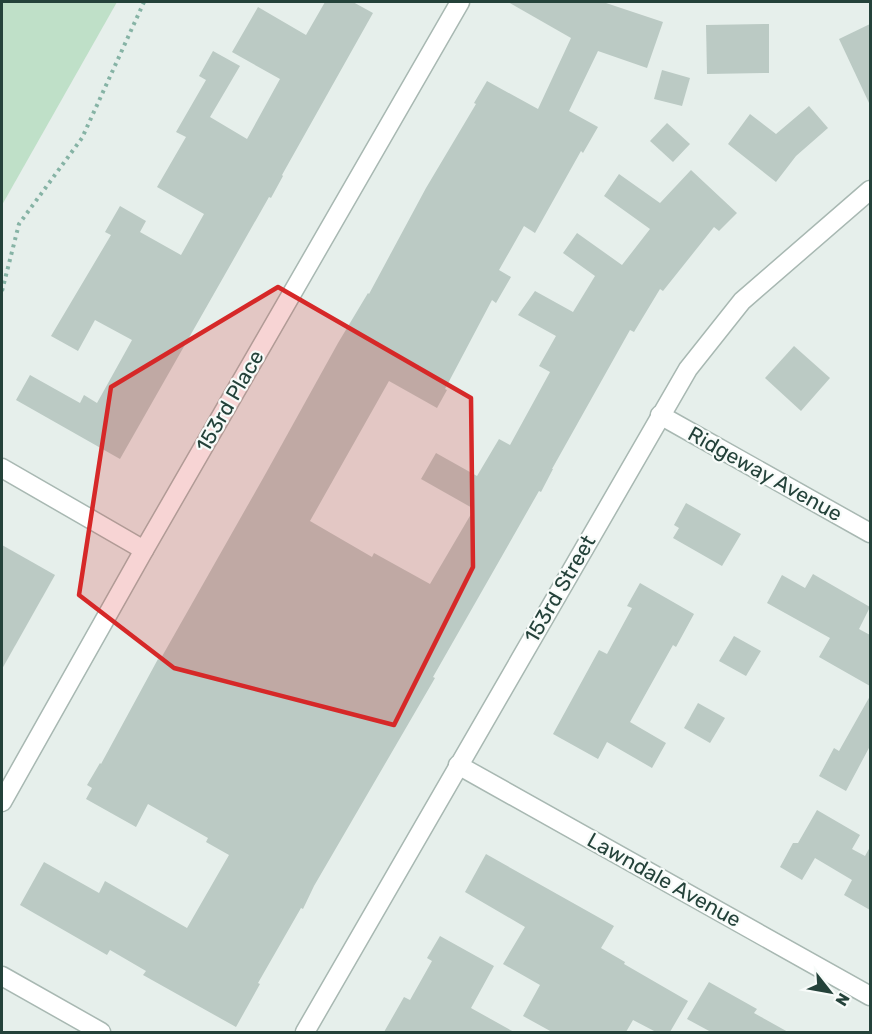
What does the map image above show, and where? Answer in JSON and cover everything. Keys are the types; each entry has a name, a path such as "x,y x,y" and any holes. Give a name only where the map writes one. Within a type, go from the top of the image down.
{"street":[{"name":"153rd Place","path":"2,802 144,550 460,2"},
{"name":"153rd Street","path":"305,1032 688,369 742,301 870,190"},
{"name":"Ridgeway Avenue","path":"660,415 870,532"},
{"path":"2,468 144,550"},
{"name":"Lawndale Avenue","path":"458,765 870,996"},
{"path":"2,976 100,1032"}],"path":[{"path":"2,291 19,224 82,138 144,2"}],"highlighted area":[{"path":"278,287 471,398 473,567 394,725 174,668 79,595 111,387"}],"green space":[{"path":"2,2 117,2 2,205"}],"building":[{"path":"325,2 353,2 373,13 271,198 269,197 120,459 16,400 30,375 80,403 84,395 97,403 132,340 95,320 78,351 51,336 111,235 105,232 120,206 146,221 140,232 181,255 204,214 157,187 186,137 176,132 206,80 199,76 213,51 240,66 210,117 247,139 280,79 232,52 258,7 306,35"},
{"path":"508,2 603,2 663,22 647,68 598,51 569,111 598,127 583,153 581,151 535,233 524,226 499,270 511,277 496,303 492,300 437,408 389,381 310,521 372,557 374,553 430,584 474,509 421,479 436,453 477,476 499,439 510,445 550,372 539,366 556,336 518,315 535,291 573,312 595,276 563,253 577,233 622,265 650,229 604,196 619,174 660,203 691,170 737,213 719,231 714,227 663,291 660,289 634,332 630,330 541,492 539,491 433,677 435,678 258,983 260,984 236,1027 143,975 146,971 110,950 107,955 20,905 44,862 99,893 105,881 187,928 229,855 206,842 208,838 148,804 136,827 86,799 92,788 87,785 101,764 158,659 160,660 338,343 369,294 487,81 538,109 571,38"},
{"path":"769,24 769,73 707,74 706,25"},
{"path":"870,24 870,105 839,39"},
{"path":"662,70 690,78 682,106 654,99"},
{"path":"809,106 828,128 796,156 776,182 728,144 750,114 776,134"},
{"path":"667,123 690,144 673,162 650,141"},
{"path":"794,346 830,378 801,411 765,378"},
{"path":"686,503 741,534 722,566 673,538 679,528 674,525"},
{"path":"2,545 55,575 2,669"},
{"path":"813,574 870,607 859,629 870,635 870,686 819,657 830,638 767,603 782,575 805,588"},
{"path":"640,583 694,614 676,647 673,645 630,722 666,743 652,768 607,742 598,759 553,734 599,650 607,654 632,608 627,606"},
{"path":"734,636 761,651 746,676 719,661"},
{"path":"870,696 870,746 846,791 819,776 834,748 839,751"},
{"path":"698,703 725,718 710,743 684,728"},
{"path":"817,810 860,835 852,849 865,856 870,847 870,910 844,895 852,880 815,858 802,880 780,867 793,843 798,843"},
{"path":"486,854 614,926 601,948 688,1001 670,1032 656,1032 633,1020 626,1032 552,1032 523,1016 540,985 503,964 525,927 465,892"},
{"path":"440,936 494,966 471,1008 514,1032 384,1032 404,997 410,1000 432,961 427,958"},
{"path":"709,982 757,1009 754,1013 788,1032 711,1032 687,1019"}]}
